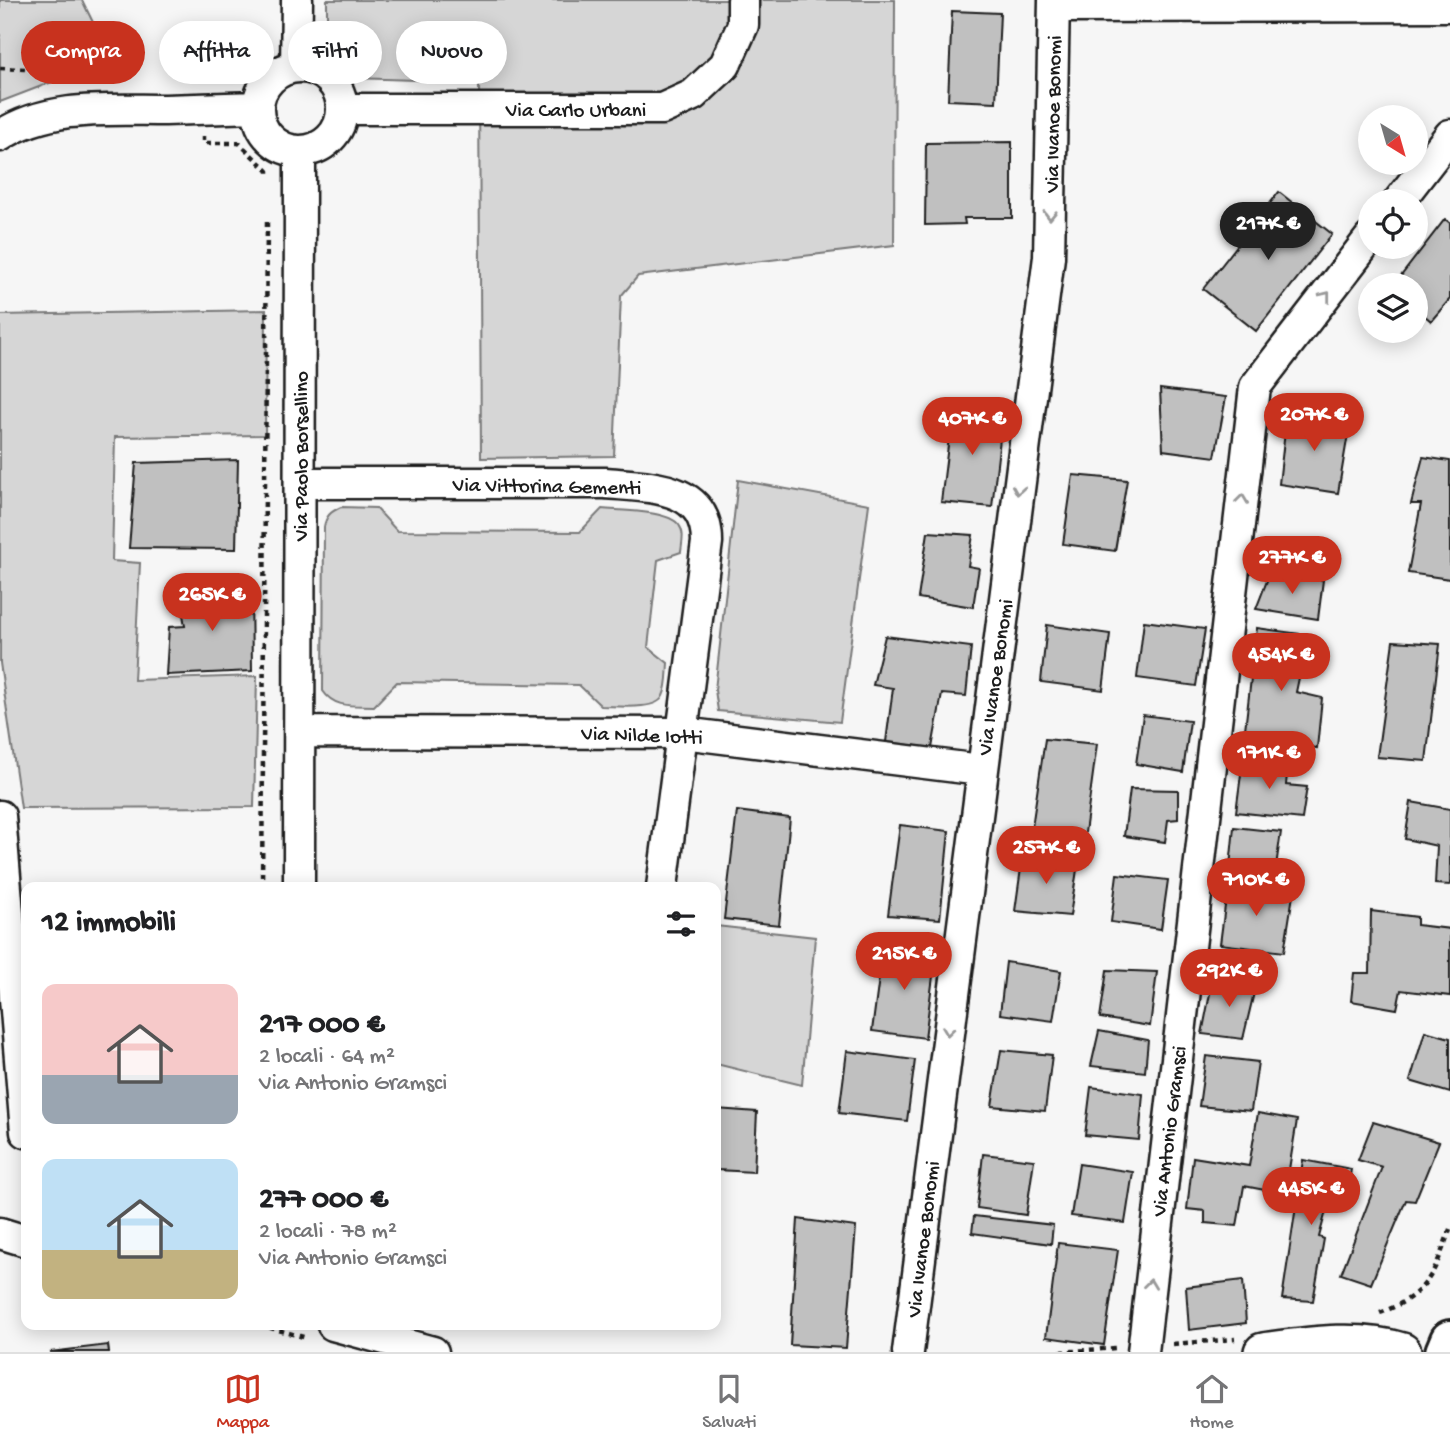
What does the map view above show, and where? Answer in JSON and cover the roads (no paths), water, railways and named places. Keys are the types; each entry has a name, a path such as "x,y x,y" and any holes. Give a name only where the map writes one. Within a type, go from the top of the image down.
{"main road":[{"path":"1445,1352 1450,1340"}],"street":[{"path":"297,0 297,21"},
{"name":"Via Carlo Urbani","path":"343,109 662,109 693,95 725,65 743,25 743,0"},
{"path":"1054,4 1450,6"},
{"name":"Via Ivanoe Bonomi","path":"908,1352 1049,257 1054,4"},
{"path":"288,70 277,73 267,82 257,107 265,134 275,144 288,150 314,149 326,143 335,133 341,122 343,109 341,96 334,84"},
{"path":"0,136 33,121 60,113 257,107"},
{"path":"1408,189 1450,135"},
{"name":"Via Paolo Borsellino","path":"299,882 300,151"},
{"name":"Via Antonio Gramsci","path":"1143,1349 1255,387 1358,254"},
{"name":"Via Vittorina Gementi","path":"300,483 605,483 654,488 680,495 699,509 707,529 707,542 663,882"},
{"name":"Via Nilde Iotti","path":"300,732 683,733 981,770"},
{"path":"0,816 21,1010"},
{"path":"0,1233 21,1239"},
{"path":"351,1330 427,1351"},
{"path":"1263,1352 1328,1346 1382,1346 1402,1352"}]}
